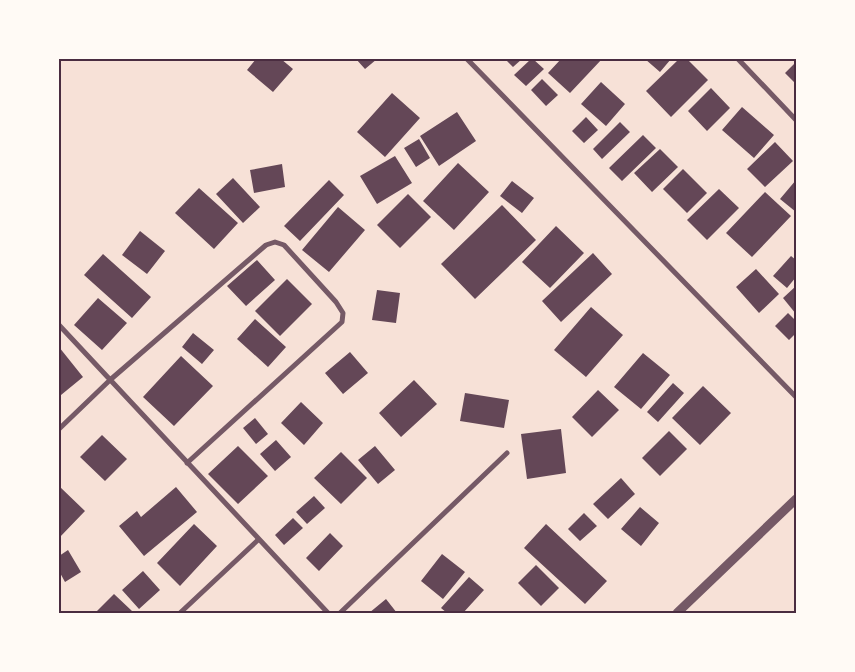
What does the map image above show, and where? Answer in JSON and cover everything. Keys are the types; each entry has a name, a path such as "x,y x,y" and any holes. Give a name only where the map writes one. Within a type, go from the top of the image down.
{"street":[{"path":"467,59 796,397"},
{"path":"738,59 796,120"},
{"path":"59,429 110,380 266,245 275,242 284,245 336,302 343,313 342,322 187,463"},
{"path":"59,325 328,613"},
{"path":"340,613 507,452"},
{"path":"677,613 796,499"},
{"path":"180,613 258,539"}],"building":[{"path":"256,59 281,59 293,69 273,92 247,70"},
{"path":"356,59 377,59 365,69"},
{"path":"505,59 522,59 513,67"},
{"path":"531,59 544,69 526,86 514,75"},
{"path":"561,59 602,59 570,93 548,73"},
{"path":"645,59 671,59 660,72"},
{"path":"679,59 687,59 708,80 671,117 646,91"},
{"path":"796,62 796,84 785,73"},
{"path":"542,79 558,95 546,106 531,90"},
{"path":"601,82 625,104 606,126 581,104"},
{"path":"711,88 730,108 707,131 688,111"},
{"path":"392,93 420,118 385,157 357,132"},
{"path":"742,107 774,135 754,158 722,130"},
{"path":"457,112 476,141 439,166 420,136"},
{"path":"586,117 598,130 584,143 572,131"},
{"path":"620,122 630,132 602,159 593,149"},
{"path":"643,135 656,148 622,181 609,168"},
{"path":"419,139 430,158 416,167 404,148"},
{"path":"775,142 793,161 765,187 747,169"},
{"path":"660,149 678,167 652,192 634,173"},
{"path":"395,156 412,183 377,204 360,176"},
{"path":"458,163 489,192 454,230 423,201"},
{"path":"282,164 285,187 254,193 250,170"},
{"path":"683,169 707,193 687,213 663,189"},
{"path":"233,178 260,207 243,223 216,194"},
{"path":"329,180 344,195 300,241 284,226"},
{"path":"796,180 796,212 780,199"},
{"path":"512,181 534,198 522,213 500,196"},
{"path":"199,188 238,223 214,249 175,213"},
{"path":"719,189 739,208 707,240 687,220"},
{"path":"765,192 791,216 752,257 726,233"},
{"path":"408,194 431,217 400,248 377,225"},
{"path":"502,205 536,240 475,299 441,264"},
{"path":"338,207 365,230 329,272 302,250"},
{"path":"556,226 584,253 550,288 522,262"},
{"path":"140,231 165,251 147,274 122,255"},
{"path":"593,253 612,274 561,322 542,301"},
{"path":"103,254 151,297 132,318 84,275"},
{"path":"791,256 796,260 796,277 787,288 773,276"},
{"path":"257,260 275,280 246,306 227,286"},
{"path":"756,269 779,294 759,313 736,287"},
{"path":"287,279 312,304 280,336 255,311"},
{"path":"796,286 796,314 783,298"},
{"path":"377,290 400,293 396,323 372,320"},
{"path":"98,298 127,323 102,350 74,325"},
{"path":"591,307 623,335 586,377 554,350"},
{"path":"788,313 796,321 796,333 789,340 775,326"},
{"path":"255,319 286,347 268,367 237,339"},
{"path":"193,333 214,350 202,364 182,347"},
{"path":"59,347 83,377 61,395 59,392"},
{"path":"350,352 368,373 343,394 325,373"},
{"path":"643,353 670,375 641,409 614,387"},
{"path":"181,356 213,386 174,426 143,397"},
{"path":"414,380 437,404 401,437 379,413"},
{"path":"673,383 684,393 658,422 647,412"},
{"path":"703,386 731,413 700,445 672,418"},
{"path":"598,390 619,410 592,437 572,417"},
{"path":"465,393 509,400 504,428 460,421"},
{"path":"301,402 323,423 304,445 281,423"},
{"path":"255,418 268,434 256,444 243,428"},
{"path":"561,429 566,473 527,479 521,434"},
{"path":"669,431 687,449 660,476 642,458"},
{"path":"102,435 127,459 105,481 80,457"},
{"path":"276,440 291,457 275,471 260,454"},
{"path":"238,446 268,476 238,504 208,474"},
{"path":"375,446 395,470 378,484 358,460"},
{"path":"341,452 367,478 341,504 314,478"},
{"path":"621,478 635,494 608,519 593,504"},
{"path":"59,486 85,511 59,538"},
{"path":"176,487 197,512 144,556 119,526 137,511 141,517"},
{"path":"314,496 325,508 307,524 296,512"},
{"path":"640,507 659,523 641,546 621,529"},
{"path":"584,513 597,526 580,541 568,529"},
{"path":"293,518 303,528 284,545 275,535"},
{"path":"194,524 217,546 180,586 157,563"},
{"path":"546,524 607,581 585,604 524,548"},
{"path":"330,533 343,546 319,571 306,558"},
{"path":"68,550 81,572 65,582 59,571 59,556"},
{"path":"442,554 465,572 443,599 421,581"},
{"path":"536,565 559,588 541,606 518,583"},
{"path":"143,571 160,590 139,609 122,590"},
{"path":"469,577 484,590 463,613 447,613 441,608"},
{"path":"114,594 132,611 129,613 97,613 96,612"},
{"path":"386,599 397,613 369,613"}]}
